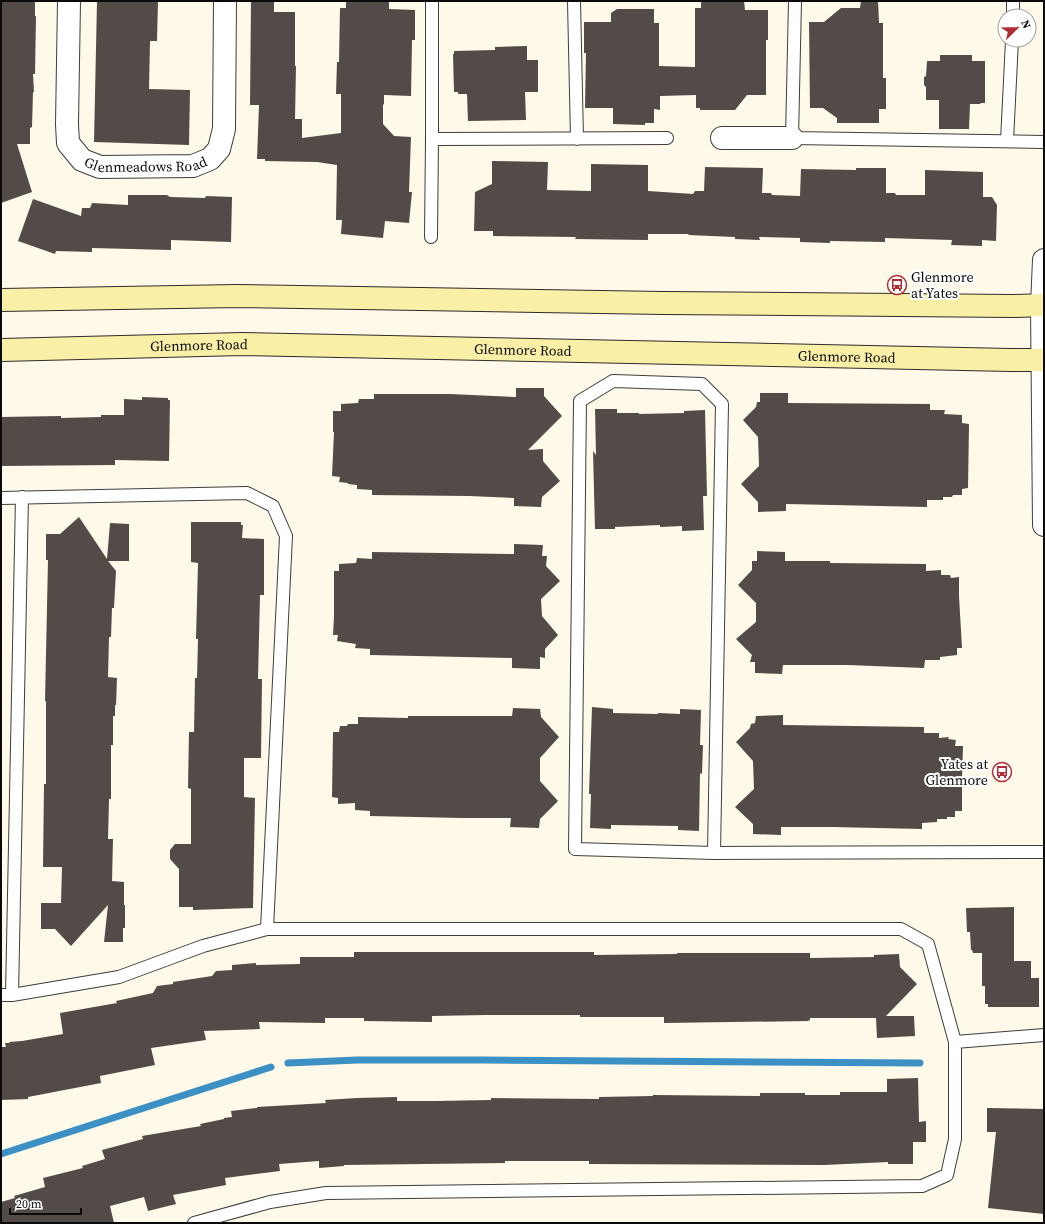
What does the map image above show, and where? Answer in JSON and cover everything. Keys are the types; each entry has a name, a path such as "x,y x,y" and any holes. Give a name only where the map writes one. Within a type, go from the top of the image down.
{"main road":[{"path":"1,300 237,296 663,304 1043,305"},
{"name":"Glenmore Road","path":"1,350 242,344 1044,360"}],"street":[{"name":"Glenmeadows Road","path":"69,1 68,143 82,160 100,167 108,167 193,166 210,159 219,149 224,129 225,1"},
{"path":"722,138 792,138"},
{"path":"1044,260 1044,525"}],"lane":[{"path":"431,237 432,1"},
{"path":"574,1 577,138"},
{"path":"795,1 792,138 1044,142"},
{"path":"1007,141 1012,48"},
{"path":"432,139 667,138"},
{"path":"714,852 722,404 702,384 613,381 580,401 575,850 714,852 1044,852"},
{"path":"1,498 247,493 273,506 286,536 267,929"},
{"path":"22,497 6,995 119,977 203,946 267,929 901,929 928,944 955,1042 955,1139 947,1175 922,1186 326,1194 270,1202 194,1223"},
{"path":"955,1042 1044,1035"}],"building":[{"path":"1,1 35,1 36,16 35,74 33,74 34,92 32,127 30,128 30,144 17,144 32,192 1,203"},
{"path":"97,1 158,1 157,41 150,41 149,89 190,90 189,145 94,142"},
{"path":"251,1 274,1 274,12 295,12 295,119 302,119 302,138 341,133 341,94 336,94 337,62 339,62 340,8 346,8 346,1 389,1 389,9 415,10 415,40 412,40 411,96 384,95 383,105 383,124 394,136 411,137 409,192 412,192 409,223 385,221 383,238 341,234 342,220 336,220 337,165 317,162 265,161 265,159 257,159 259,105 250,105"},
{"path":"701,1 744,1 745,10 768,10 768,40 766,40 766,95 747,95 735,110 700,110 700,108 696,108 696,95 660,96 660,110 654,109 654,123 645,123 645,125 613,124 613,108 585,108 586,53 584,53 584,22 611,22 611,13 617,9 654,9 654,23 659,23 659,66 695,67 695,8 701,8"},
{"path":"861,1 878,1 879,23 883,23 883,78 886,78 886,109 879,109 879,123 837,123 837,118 823,108 810,108 809,22 824,22 841,8 860,8"},
{"path":"527,46 527,60 538,60 538,92 525,92 526,120 468,121 467,94 458,94 458,92 454,92 454,51 495,50 495,47"},
{"path":"940,55 972,55 972,61 985,61 985,103 970,104 969,129 939,129 939,100 926,100 924,77 926,76 927,61 940,61"},
{"path":"492,161 548,162 547,190 591,191 591,164 648,165 648,191 693,194 695,191 704,191 705,167 763,168 762,193 771,193 772,195 800,196 801,169 856,170 856,168 886,168 886,193 895,193 896,195 925,195 925,170 983,172 983,197 992,197 997,205 996,241 982,240 982,246 951,245 952,240 885,238 885,242 830,241 830,243 800,242 800,238 759,237 760,240 735,239 735,237 688,235 689,234 648,234 648,240 493,236 493,231 474,231 475,192 492,184"},
{"path":"128,195 167,195 170,197 205,198 206,196 232,197 231,242 171,240 171,250 92,248 92,252 56,251 55,254 18,241 33,199 81,216 82,208 90,208 92,203 128,205"},
{"path":"516,388 544,388 544,396 562,416 528,450 543,449 543,461 560,481 542,497 541,507 514,506 514,498 372,495 372,490 357,489 357,485 339,482 340,477 332,476 334,432 333,411 341,411 341,404 358,403 359,399 374,399 374,394 450,394 516,397"},
{"path":"760,393 788,393 788,403 930,404 930,410 945,410 944,414 962,415 962,423 969,424 968,488 962,489 962,495 943,497 943,500 927,500 927,507 786,504 786,511 758,512 758,502 741,484 759,466 758,437 743,420 756,407 757,402 760,402"},
{"path":"142,397 168,398 168,400 170,400 169,461 115,460 115,465 1,466 1,417 61,416 61,418 124,415 124,399 142,400"},
{"path":"595,409 617,409 617,413 639,414 684,413 684,411 705,410 707,496 703,496 704,530 682,531 682,526 660,527 660,525 615,527 615,529 595,529 593,451 596,455"},
{"path":"79,517 107,559 110,523 129,524 129,561 108,561 116,571 111,637 109,637 108,677 117,678 115,716 113,716 113,745 111,745 111,799 109,799 108,839 113,839 112,881 124,882 125,928 123,928 123,942 104,942 108,905 71,946 55,929 41,929 41,903 61,903 62,867 43,867 44,784 46,784 45,701 48,560 46,560 46,534 60,534"},
{"path":"191,522 241,522 241,525 243,525 242,538 264,539 264,595 260,595 258,679 262,679 261,758 244,758 244,797 255,798 253,908 193,910 193,907 179,907 179,869 170,859 170,850 175,844 191,844 191,789 188,788 189,732 194,732 195,678 197,678 198,639 196,639 198,563 191,562"},
{"path":"514,544 543,545 542,556 547,556 546,566 560,581 541,599 542,616 558,635 545,649 545,658 540,657 540,669 512,668 512,658 370,655 370,649 355,648 356,644 337,641 338,635 333,635 334,571 339,571 339,564 356,563 357,558 372,559 372,552 514,554"},
{"path":"757,551 785,552 785,561 926,564 926,571 941,570 941,575 950,575 951,578 959,577 962,648 957,648 957,655 940,657 940,660 925,660 924,668 848,665 783,665 782,674 755,673 755,662 750,662 752,655 736,639 756,622 756,603 738,585 752,570 752,561 757,561"},
{"path":"592,707 613,709 613,713 680,714 680,709 701,710 700,745 703,745 702,774 700,773 699,831 678,830 678,826 611,825 611,829 590,828 591,794 589,794"},
{"path":"513,708 540,709 541,717 559,737 540,758 540,781 558,801 540,819 539,828 510,827 511,818 370,816 370,811 355,810 355,803 338,804 338,798 332,797 333,732 339,732 340,726 358,724 358,717 408,718 408,716 512,716"},
{"path":"783,715 783,725 924,727 924,733 939,733 939,738 949,737 948,739 956,740 955,746 963,746 962,811 955,811 955,817 937,819 937,822 922,823 922,829 781,827 781,835 753,834 753,824 735,807 754,789 753,761 736,742 750,728 751,724 755,723 756,716"},
{"path":"1014,907 1014,961 1031,961 1031,978 1039,978 1039,1007 988,1007 988,1004 985,1004 985,986 982,986 982,953 973,953 971,950 970,932 967,932 966,908"},
{"path":"354,952 594,952 594,955 677,953 810,953 810,958 874,957 874,955 899,954 900,967 917,984 886,1016 914,1016 915,1036 877,1038 876,1018 810,1018 808,1021 664,1023 664,1017 486,1015 432,1016 432,1022 364,1021 364,1018 325,1018 325,1023 259,1022 260,1029 204,1031 206,1040 151,1048 155,1065 100,1076 101,1083 28,1097 28,1099 1,1100 1,1047 6,1047 5,1043 10,1043 9,1042 63,1034 60,1013 117,1003 116,1001 153,993 157,986 212,976 216,971 232,970 232,965 256,963 256,965 300,964 300,957 354,957"},
{"path":"918,1078 919,1122 926,1121 926,1142 913,1142 913,1164 888,1164 888,1162 824,1165 589,1164 589,1161 505,1161 505,1163 344,1165 319,1168 319,1161 279,1164 280,1171 225,1178 226,1185 173,1195 176,1204 148,1211 144,1197 110,1206 114,1223 1,1223 1,1202 15,1198 14,1196 45,1187 43,1178 83,1168 82,1166 105,1159 102,1150 143,1139 142,1136 201,1126 200,1124 232,1117 231,1111 257,1107 326,1103 325,1100 357,1098 397,1097 397,1101 437,1101 491,1100 491,1098 599,1099 599,1097 653,1095 760,1096 760,1093 840,1095 840,1092 887,1092 887,1079"},
{"path":"987,1108 1044,1109 1044,1214 988,1208 996,1132 987,1132"}],"waterway":[{"path":"288,1063 357,1060 920,1063"},
{"path":"1,1154 271,1067"}],"place":[{"name":"Glenmore at Yates","path":"897,285"},
{"name":"Yates at Glenmore","path":"1002,772"}]}
